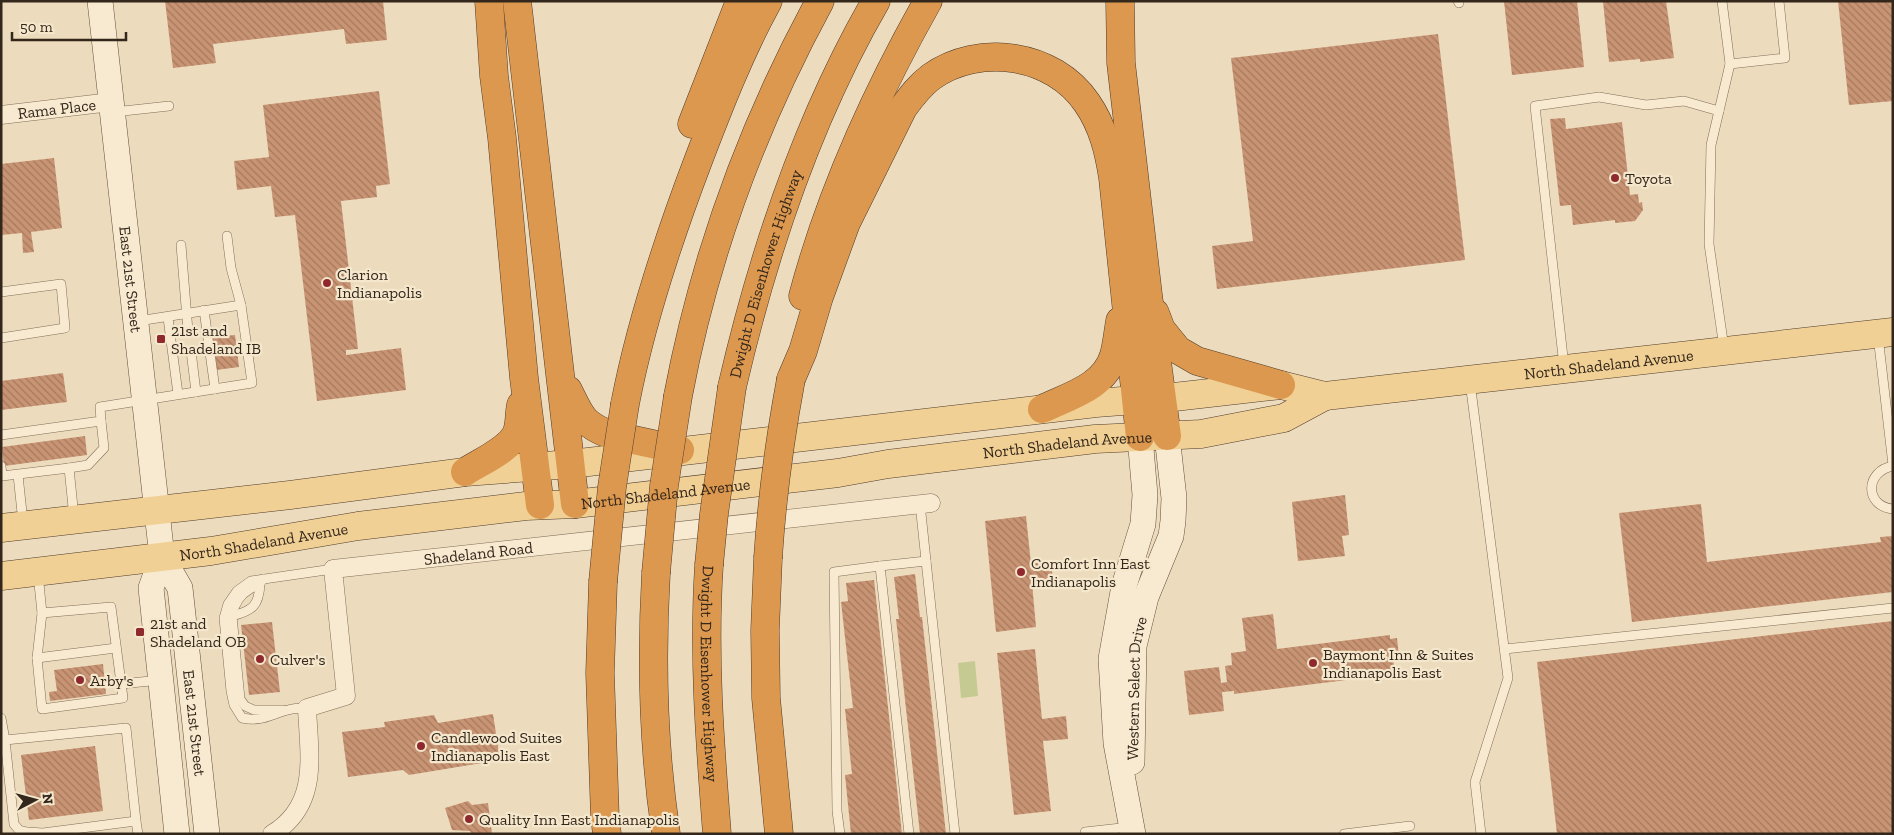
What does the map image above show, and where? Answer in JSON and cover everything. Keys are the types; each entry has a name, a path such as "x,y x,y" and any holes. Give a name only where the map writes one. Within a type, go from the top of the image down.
{"highway":[{"path":"489,1 494,76 502,138 524,378 540,505"},
{"path":"518,1 575,504"},
{"path":"669,238 685,143 740,1"},
{"path":"607,834 604,818 601,697 603,582 612,487 626,404 644,320 669,238 720,102 753,29 768,1"},
{"path":"666,834 657,756 654,697 656,573 663,494 678,396 692,327 737,182 770,102 820,1"},
{"name":"Dwight D Eisenhower Highway","path":"717,834 706,660 709,565 714,514 732,387 761,278 803,155 833,83 876,1"},
{"path":"779,834 766,698 765,630 772,503 790,379 789,348 813,258 845,168 876,96 928,1"},
{"path":"1120,1 1121,63 1136,290 1154,437"},
{"path":"790,379 803,351 819,297 846,223 899,114 915,92 942,70 968,60 983,57 1004,57 1038,65 1062,78 1088,103 1108,149 1136,290 1178,350 1198,362 1281,385"},
{"path":"1042,409 1087,388 1105,374 1116,349 1136,290"},
{"path":"465,472 506,447 512,440 517,431 524,378"},
{"path":"562,379 583,419 600,431 680,450"},
{"path":"715,804 724,834"}],"main road":[{"name":"East 21st Street","path":"100,1 162,557 180,588 207,834"},
{"name":"North Shadeland Avenue","path":"12,526 290,495 465,472 571,464 1042,409 1281,385 1325,396 1885,332"},
{"name":"North Shadeland Avenue","path":"1,576 211,552 358,526 540,505 575,504 838,473 888,464 1096,439 1201,434 1284,418 1325,396"},
{"name":"Western Select Drive","path":"1132,830 1134,646 1146,597 1171,536 1173,521 1174,498 1154,437"},
{"name":"East 21st Street","path":"162,557 151,588 177,834"}],"street":[{"name":"Rama Place","path":"1,115 112,107"},
{"name":"Shadeland Road","path":"332,569 926,503"},
{"path":"272,834 291,819 306,794 309,768 307,708 346,696 332,569"}],"lane":[{"path":"1722,1 1730,64 1711,145 1709,244 1725,351"},
{"path":"1730,64 1785,58 1779,1"},
{"path":"1564,370 1535,106 1599,97 1646,106 1684,101 1719,111"},
{"path":"112,107 169,106"},
{"path":"1,466 2,476 88,465 104,448 100,407 252,383 241,305 231,268 227,236"},
{"path":"181,245 188,331"},
{"path":"1,292 61,284 65,328 1,338"},
{"path":"136,322 241,305"},
{"path":"204,310 215,389"},
{"path":"168,318 178,394"},
{"path":"1885,332 1893,466 1880,470 1876,475 1872,492 1877,502 1887,509 1893,509"},
{"path":"191,350 196,392"},
{"path":"1470,380 1508,678 1475,782 1482,834"},
{"path":"1,436 101,421"},
{"path":"69,468 74,519"},
{"path":"12,526 18,474"},
{"path":"926,503 926,561 954,834"},
{"path":"840,834 837,811 834,572 926,561"},
{"path":"880,566 909,834"},
{"path":"288,710 266,718 253,720 242,718 234,705 224,618 228,604 237,591 251,581 262,582 332,569"},
{"path":"38,571 42,613 37,658 42,709 122,698 111,607 42,613"},
{"path":"232,616 246,613 254,606 260,597 262,582"},
{"path":"262,582 242,594 234,604 232,616 240,699 245,706 254,710 307,708"},
{"path":"1505,649 1893,608"},
{"path":"37,658 116,648"},
{"path":"121,684 160,680"},
{"path":"1,718 14,824 19,830 44,833 136,821"},
{"path":"3,739 126,728 138,834"},
{"path":"1344,834 1410,826"},
{"path":"1085,832 1132,830"}],"green space":[{"path":"975,661 978,696 961,698 958,663"}],"building":[{"path":"165,1 383,1 387,40 346,44 344,29 213,44 216,63 173,68"},
{"path":"1504,1 1577,1 1584,67 1512,75"},
{"path":"1603,1 1666,1 1674,58 1640,62 1640,59 1609,62"},
{"path":"1838,1 1893,1 1893,101 1849,105"},
{"path":"1438,34 1465,260 1217,289 1212,246 1253,241 1231,58"},
{"name":"Clarion Indianapolis","path":"379,91 390,184 376,186 377,197 341,201 358,349 346,350 346,355 401,348 406,390 317,401 295,215 275,217 271,186 237,190 234,161 269,157 263,105"},
{"path":"1565,118 1566,129 1622,122 1630,195 1638,194 1639,203 1642,202 1643,210 1635,221 1615,223 1615,220 1573,225 1571,205 1560,206 1550,119"},
{"path":"54,158 62,228 31,232 34,252 23,253 22,233 1,235 1,164"},
{"path":"235,335 239,367 216,370 212,337"},
{"path":"63,373 67,402 1,410 1,381"},
{"path":"85,436 87,455 4,466 2,447"},
{"path":"1345,495 1349,535 1342,536 1345,556 1298,561 1292,502"},
{"path":"1701,504 1707,562 1881,542 1880,537 1893,536 1893,592 1632,622 1619,513"},
{"name":"Comfort Inn East Indianapolis","path":"1026,516 1031,564 1051,561 1053,580 1032,583 1036,627 996,632 985,521"},
{"path":"915,574 920,617 922,617 946,834 920,834 896,619 899,619 894,577"},
{"path":"874,580 902,834 851,834 845,775 852,774 845,709 853,708 841,602 848,601 846,583"},
{"name":"Baymont Inn & Suites Indianapolis East","path":"1273,614 1277,649 1390,635 1390,639 1397,638 1399,657 1393,658 1395,674 1234,694 1234,691 1222,692 1224,711 1189,715 1184,671 1219,667 1221,683 1227,682 1225,666 1232,665 1231,653 1246,651 1242,618"},
{"path":"1893,621 1893,834 1557,834 1537,662"},
{"name":"Culver's","path":"272,622 280,692 249,695 241,625"},
{"path":"1035,649 1042,719 1066,716 1068,739 1043,741 1051,811 1014,815 997,653"},
{"name":"Arby's","path":"103,664 106,694 50,701 49,692 57,691 54,670"},
{"name":"Candlewood Suites Indianapolis East","path":"493,714 500,760 409,775 403,770 348,777 342,732 385,727 384,722 434,715 438,723"},
{"path":"95,746 103,811 29,820 21,755"},
{"name":"Quality Inn East Indianapolis","path":"468,801 472,805 488,803 492,834 472,834 470,831 452,830 445,808"}],"place":[{"name":"Toyota","path":"1615,178"},
{"name":"Clarion Indianapolis","path":"327,283"},
{"name":"21st and Shadeland IB","path":"161,339"},
{"name":"Comfort Inn East Indianapolis","path":"1021,572"},
{"name":"21st and Shadeland OB","path":"140,632"},
{"name":"Culver's","path":"260,659"},
{"name":"Baymont Inn & Suites Indianapolis East","path":"1313,663"},
{"name":"Arby's","path":"80,680"},
{"name":"Candlewood Suites Indianapolis East","path":"421,746"},
{"name":"Quality Inn East Indianapolis","path":"469,819"}]}
